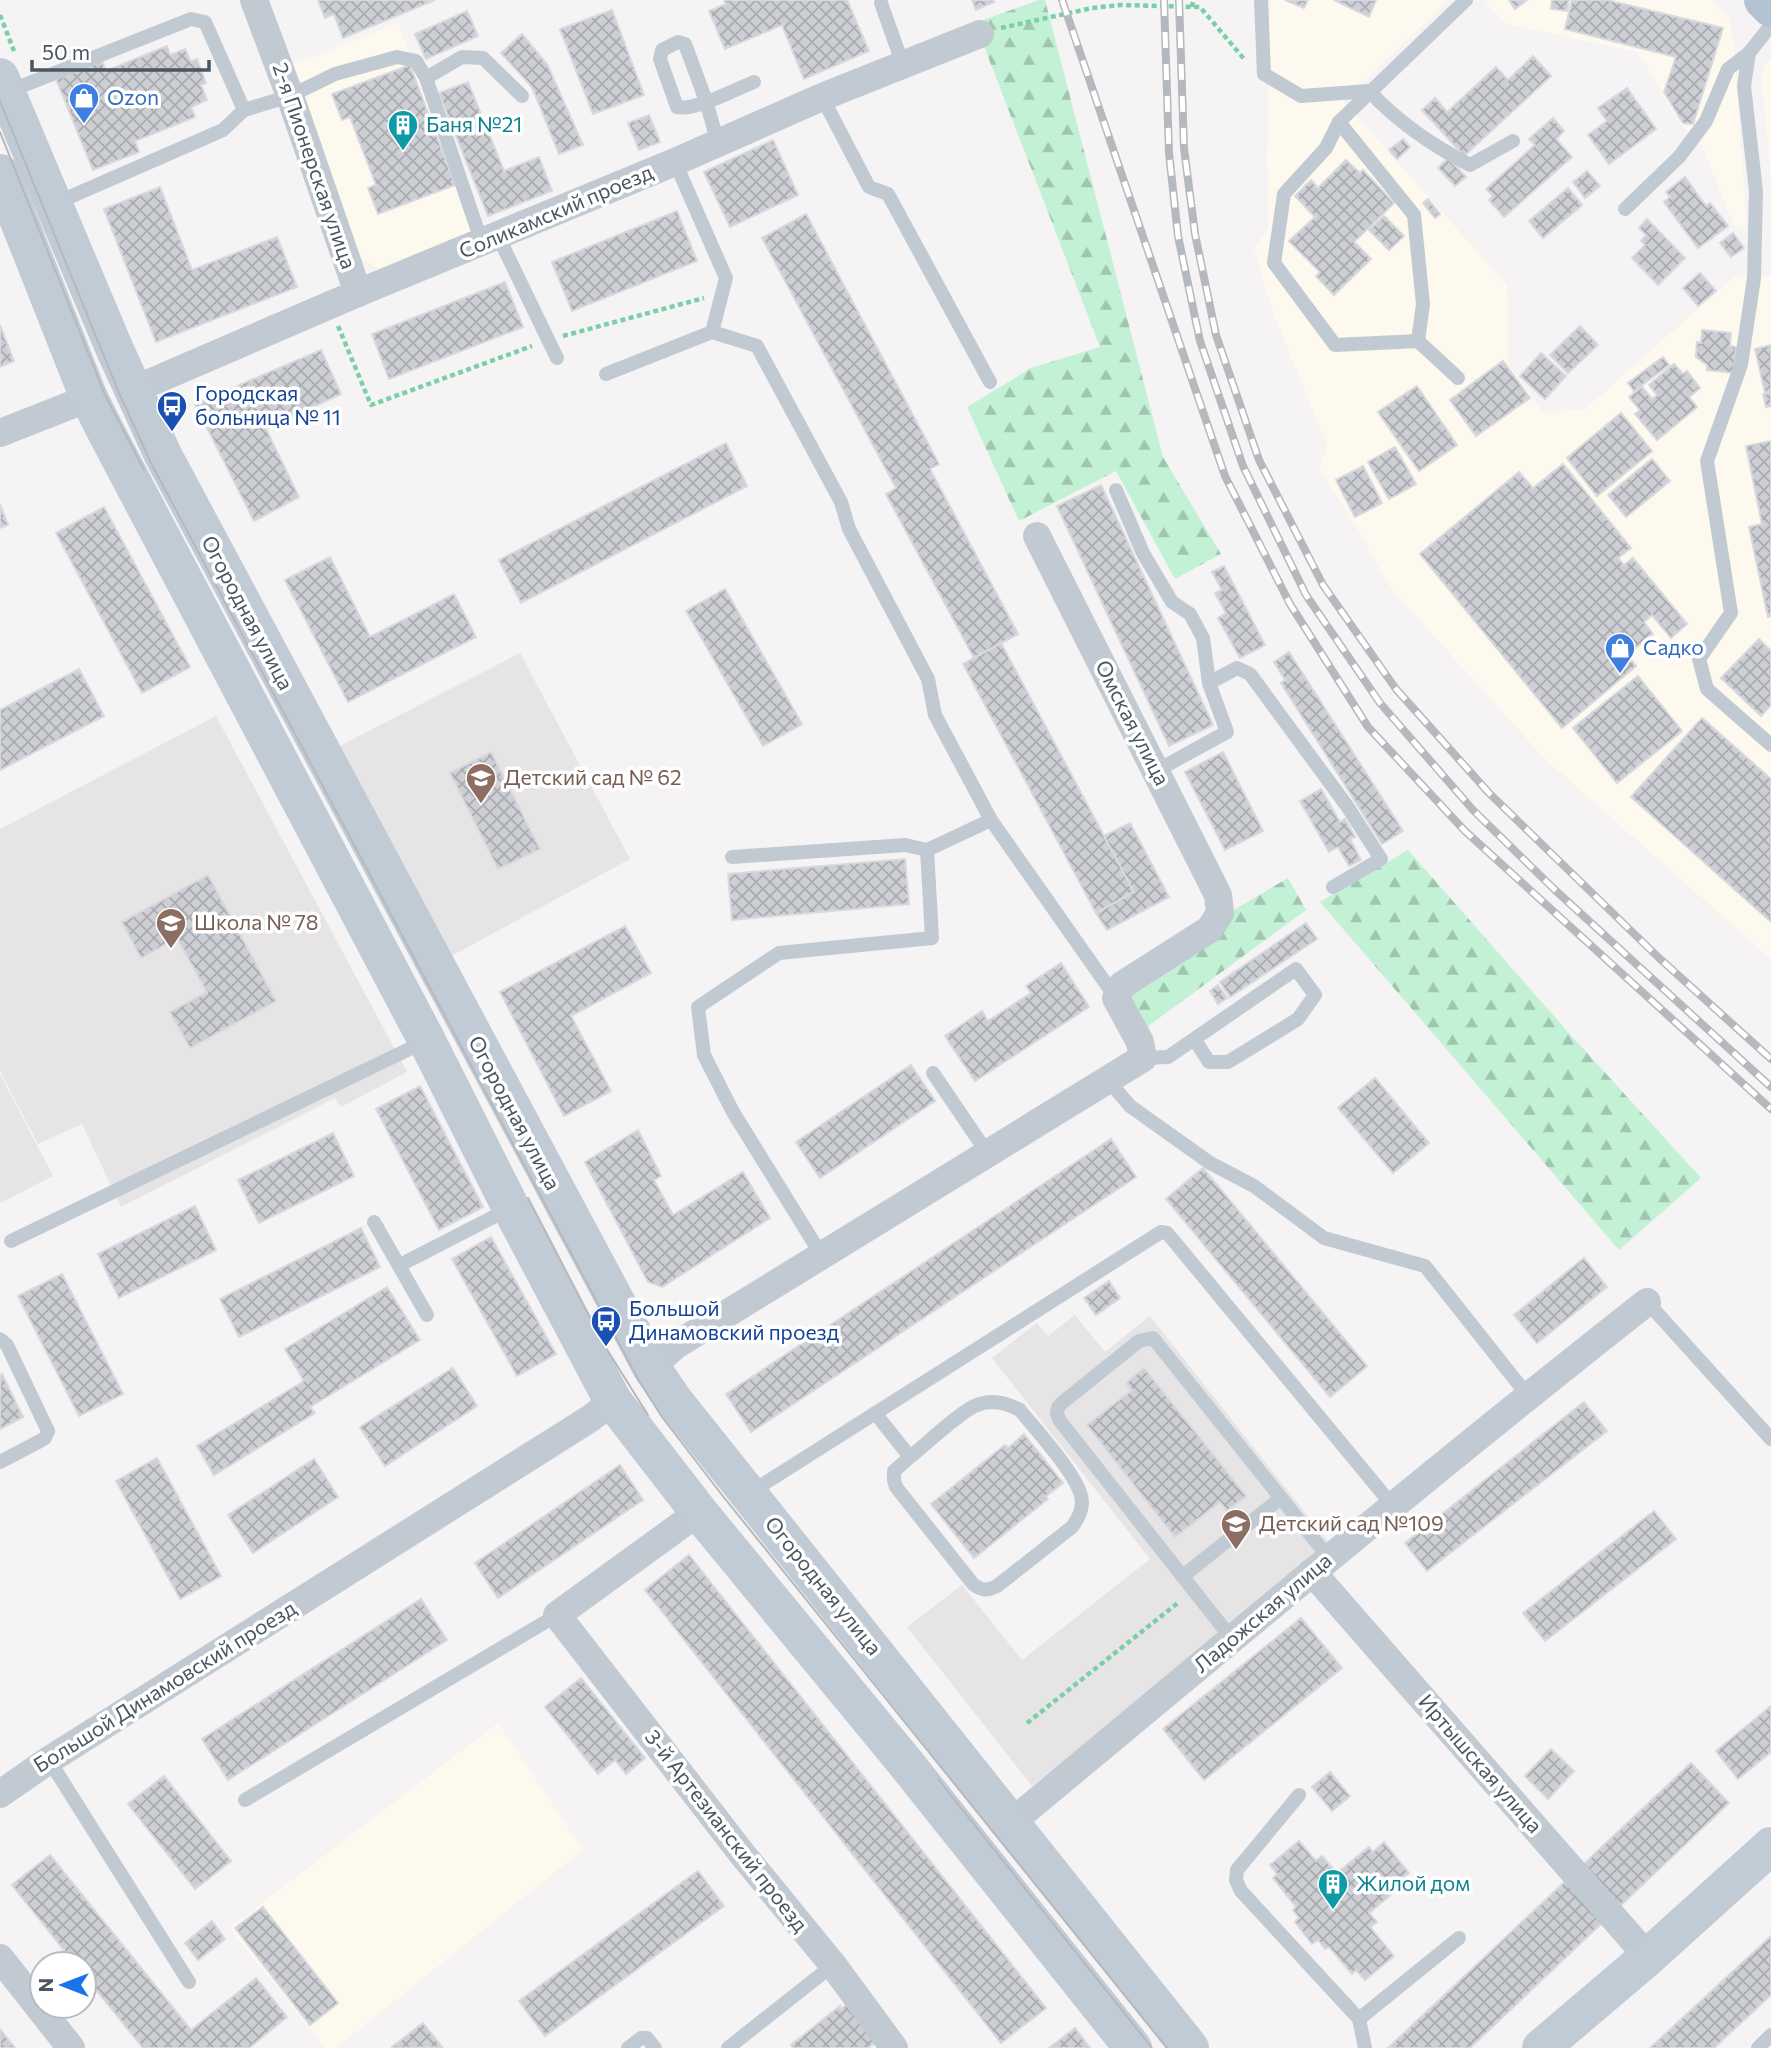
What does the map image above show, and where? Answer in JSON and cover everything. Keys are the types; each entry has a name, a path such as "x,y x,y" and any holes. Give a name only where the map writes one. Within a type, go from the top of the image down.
{"main road":[{"path":"1763,0 1771,8"}],"street":[{"name":"2-я Пионерская улица","path":"260,2 358,293"},
{"name":"Соликамский проезд","path":"133,390 358,293 675,162 822,97 980,34"},
{"name":"Огородная улица","path":"3,85 163,455 651,1367 672,1398 1190,2048"},
{"name":"Огородная улица","path":"0,173 89,398 613,1401 699,1512 904,1761 1133,2048"},
{"path":"0,433 89,398"},
{"name":"Омская улица","path":"1037,536 1218,895 1220,913 1210,929 1122,985 1116,998"},
{"path":"651,1367 676,1345 1143,1058 1140,1042 1116,998"},
{"name":"Ладожская улица","path":"1012,1822 1320,1565 1647,1302"},
{"name":"Большой Динамовский проезд","path":"0,1794 49,1760 591,1418 613,1401"},
{"path":"556,1615 699,1512"},
{"name":"Иртышская улица","path":"1320,1565 1648,1957"},
{"name":"3-й Артезианский проезд","path":"556,1615 743,1855 833,1965 894,2048"},
{"path":"1552,2044 1771,1846"},
{"path":"0,1958 71,2048"}],"lane":[{"path":"1261,0 1264,74 1301,96 1369,91"},
{"path":"1458,378 1418,341 1335,345 1275,262 1284,194 1326,148 1339,122 1466,0"},
{"path":"881,3 904,65"},
{"path":"3,85 191,19 205,22 244,110"},
{"path":"1625,209 1679,157 1706,121 1728,69 1749,53 1771,25"},
{"path":"718,143 706,101 685,44 678,42 662,50 660,59 677,107 686,109 706,101 754,82"},
{"path":"1749,53 1744,86 1756,191 1754,278 1741,365 1707,461 1731,613 1699,659 1707,689 1771,744"},
{"path":"54,204 223,130 244,110 290,96 335,74 397,57 416,61 426,78 490,240 557,358"},
{"path":"426,78 462,57 483,58 522,96"},
{"path":"1369,91 1389,112 1442,151 1471,165 1513,141"},
{"path":"822,97 869,187 888,194 990,382"},
{"path":"1339,122 1414,215 1423,304 1418,341"},
{"path":"675,162 726,278 712,332"},
{"path":"606,374 712,332 757,346 841,502 849,529 928,679 935,715 991,820 1116,998"},
{"path":"1116,490 1143,553 1172,602 1189,614 1203,638 1209,683 1227,732 1156,771"},
{"path":"1209,683 1237,668 1250,674 1347,806 1381,859 1333,887"},
{"path":"732,857 905,845 927,850 991,820"},
{"path":"822,1256 733,1112 704,1055 698,1007 779,953 932,938 927,850"},
{"path":"1143,1058 1168,1057 1296,969 1315,995 1298,1019 1228,1062 1209,1062 1195,1040"},
{"path":"11,1241 426,1041"},
{"path":"933,1073 988,1153"},
{"path":"1108,1080 1130,1106 1210,1163 1254,1186 1324,1238 1425,1266 1528,1396"},
{"path":"400,1265 511,1208"},
{"path":"374,1222 427,1315"},
{"path":"749,1494 1161,1232 1167,1233 1393,1506"},
{"path":"1647,1302 1771,1438"},
{"path":"1232,1639 1060,1421 1058,1407 1063,1402 1139,1341 1153,1338 1281,1498 1320,1565"},
{"path":"0,1339 7,1345 48,1431 45,1438 0,1462"},
{"path":"992,1402 1008,1404 1020,1410 1077,1483 1082,1499 1080,1516 1072,1527 998,1586 981,1590 973,1584 896,1487 894,1471 910,1457 975,1405 992,1402"},
{"path":"875,1413 910,1457"},
{"path":"1183,1576 1281,1498"},
{"path":"245,1800 556,1615"},
{"path":"49,1760 189,1982"},
{"path":"1298,1795 1237,1870 1236,1881 1241,1891 1359,2019 1365,2048"},
{"path":"1359,2019 1459,1938"},
{"path":"728,2048 833,1965"},
{"path":"1758,2048 1771,2035"},
{"path":"628,2048 641,2038 647,2038 655,2048"}],"path":[{"path":"1192,0 1192,7"},
{"path":"1019,23 1091,8 1120,5 1151,3 1200,7 1239,56 1264,74"},
{"path":"330,306 371,405 548,340 722,293"},
{"path":"1027,1723 1194,1590"}],"shaded area":[{"name":"Садко","path":"1270,0 1449,0 1343,101 1507,285 1509,365 1543,412 1584,410 1734,277 1771,275 1771,959 1545,759 1392,590 1354,523 1318,468 1328,448 1273,312 1254,248 1268,229"},
{"path":"1489,0 1712,0 1730,20 1734,46 1747,231 1734,226 1702,146 1683,128 1638,52 1507,24 1485,4"},
{"path":"398,23 477,235 384,271 365,262 357,248 291,65"},
{"path":"1771,58 1771,179 1761,75 1765,63"},
{"name":"Детский сад № 62","path":"520,653 630,859 444,960 332,750"},
{"name":"Школа № 78","path":"216,716 407,1072 341,1107 335,1098 121,1207 82,1124 38,1144 0,1071 0,829"},
{"path":"0,1074 53,1176 0,1203"},
{"name":"Детский сад №109","path":"1075,1315 1105,1352 1150,1316 1333,1548 1032,1786 907,1627 962,1585 1022,1660 1150,1559 992,1358 1037,1323 1048,1336"},
{"path":"498,1723 583,1850 336,2048 325,2048 229,1928"}],"green space":[{"path":"1045,0 1163,457 1221,554 1175,579 1116,471 1019,521 967,407 1031,368 1100,347 975,23"},
{"path":"1408,850 1701,1178 1619,1250 1320,902"},
{"path":"1288,878 1306,910 1143,1030 1127,999 1227,914"}],"building":[{"path":"318,0 435,0 343,38 334,14 325,18"},
{"path":"724,0 847,0 869,51 804,79 782,25 725,49 709,11 726,4"},
{"path":"972,0 993,0 994,2 976,10"},
{"path":"1285,0 1308,0 1304,8"},
{"path":"1334,0 1376,0 1369,17"},
{"path":"1509,0 1527,0 1515,9"},
{"path":"1552,0 1569,0 1567,11 1551,9"},
{"path":"1572,0 1607,0 1723,28 1693,124 1683,123 1664,92 1676,57 1565,29"},
{"path":"612,10 644,95 593,114 560,29"},
{"path":"467,11 478,36 426,59 415,34"},
{"path":"522,34 547,64 583,145 559,154 532,87 501,53"},
{"path":"167,46 170,55 185,49 191,62 197,59 206,83 201,85 207,100 191,107 195,117 135,141 139,152 93,170 56,79 102,61 106,71"},
{"path":"1533,56 1551,76 1464,156 1422,110 1435,98 1447,112 1496,67 1508,80"},
{"name":"Баня №21","path":"410,65 455,185 378,214 368,188 376,185 350,117 342,120 332,94"},
{"path":"468,82 504,171 539,157 552,191 488,216 439,93"},
{"path":"1627,88 1656,129 1609,164 1588,135 1607,121 1598,108"},
{"path":"649,115 660,142 639,150 628,123"},
{"path":"1553,118 1564,131 1556,139 1572,157 1504,217 1489,200 1493,196 1486,189 1535,145 1529,139"},
{"path":"1403,139 1410,147 1397,159 1389,150"},
{"path":"773,140 798,195 730,227 704,172"},
{"path":"1448,158 1466,177 1455,186 1438,168"},
{"path":"1346,160 1360,173 1363,170 1394,203 1354,242 1371,259 1334,295 1316,276 1320,272 1289,241 1315,217 1295,196 1311,180 1318,188"},
{"path":"1587,171 1600,186 1585,198 1573,182"},
{"path":"1685,177 1706,206 1710,203 1728,226 1698,248 1664,202 1670,197 1666,192"},
{"path":"160,187 192,270 277,237 297,287 156,342 104,209"},
{"path":"1568,188 1582,205 1543,238 1529,221"},
{"path":"1428,199 1440,214 1435,218 1423,203"},
{"path":"677,211 697,261 572,311 552,262"},
{"path":"806,214 939,464 930,469 1018,634 974,658 886,494 896,488 762,238"},
{"path":"1384,216 1404,236 1389,250 1369,230"},
{"path":"1647,219 1685,258 1658,285 1632,258 1645,245 1641,241 1646,235 1639,228"},
{"path":"1733,233 1744,248 1731,257 1720,243"},
{"path":"1700,273 1716,291 1698,306 1683,288"},
{"path":"505,282 523,327 389,379 372,334"},
{"path":"0,325 14,361 0,367"},
{"path":"1580,326 1598,345 1568,373 1550,355"},
{"path":"1702,330 1731,333 1730,346 1736,347 1734,373 1707,370 1707,365 1696,357 1697,342 1701,343"},
{"path":"1771,345 1771,391 1765,393 1755,349"},
{"path":"321,350 341,394 266,429 299,497 254,521 195,404"},
{"path":"1541,353 1566,376 1545,399 1520,376"},
{"path":"1663,357 1669,365 1634,391 1628,383"},
{"path":"1503,361 1530,398 1476,436 1450,400"},
{"path":"1674,364 1683,374 1687,371 1700,388 1689,397 1697,407 1657,440 1635,414 1640,410 1629,397 1642,387 1652,399 1657,395 1649,385"},
{"path":"1417,386 1457,445 1419,471 1378,412"},
{"path":"1771,393 1771,406 1766,407 1763,394"},
{"path":"1621,413 1652,451 1597,496 1567,458"},
{"path":"1771,441 1771,616 1768,617 1749,527 1762,524 1746,446"},
{"path":"726,443 747,486 521,603 499,560"},
{"path":"1395,447 1416,484 1389,499 1368,462"},
{"path":"1652,459 1670,481 1626,517 1608,495"},
{"path":"1563,464 1631,548 1618,558 1624,565 1633,558 1687,624 1671,638 1652,615 1644,622 1653,634 1627,655 1636,666 1562,728 1420,554 1519,472 1533,488"},
{"path":"1363,466 1382,503 1355,517 1336,480"},
{"path":"1101,485 1213,725 1169,746 1057,506"},
{"path":"0,504 8,525 0,528"},
{"path":"104,507 190,667 142,693 56,533"},
{"path":"330,557 370,637 454,594 476,637 348,702 285,580"},
{"path":"1224,566 1265,645 1240,658 1218,618 1226,613 1215,593 1222,590 1212,572"},
{"path":"725,589 802,724 763,746 686,611"},
{"path":"1759,639 1771,651 1771,705 1761,716 1721,678"},
{"path":"1001,643 1134,892 1096,913 963,664"},
{"path":"1289,652 1403,831 1382,844 1281,683 1285,680 1274,662"},
{"path":"79,669 104,716 0,770 0,710"},
{"path":"1638,676 1682,731 1617,783 1573,728"},
{"path":"1702,718 1771,779 1771,922 1631,797"},
{"path":"491,752 540,849 498,869 450,773"},
{"path":"1223,752 1263,831 1225,850 1185,772"},
{"path":"1321,789 1340,822 1345,819 1355,837 1350,839 1361,860 1349,866 1338,847 1329,852 1300,801"},
{"path":"1130,823 1169,897 1107,930 1096,913 1134,892 1104,836"},
{"path":"905,859 909,904 732,920 728,874"},
{"path":"208,875 276,1001 190,1048 170,1012 207,992 177,938 141,958 122,922"},
{"path":"1306,923 1317,939 1230,997 1220,982"},
{"path":"625,926 651,973 571,1016 611,1091 564,1116 500,992"},
{"path":"1061,963 1089,1007 975,1081 945,1036 982,1011 988,1021 1031,993 1026,986"},
{"path":"1218,985 1227,998 1218,1004 1210,991"},
{"path":"911,1065 935,1101 820,1178 796,1142"},
{"path":"1375,1078 1429,1143 1393,1173 1338,1108"},
{"path":"420,1086 483,1207 439,1230 376,1109"},
{"path":"638,1130 661,1176 654,1180 673,1215 743,1172 770,1218 662,1287 648,1282 585,1162"},
{"path":"333,1133 354,1176 259,1223 238,1180"},
{"path":"1111,1139 1136,1177 751,1432 726,1394"},
{"path":"1203,1168 1367,1366 1330,1397 1166,1199"},
{"path":"195,1206 216,1250 119,1298 98,1254"},
{"path":"361,1228 380,1267 239,1337 220,1299"},
{"path":"491,1237 556,1354 517,1376 452,1259"},
{"path":"1584,1258 1607,1287 1537,1343 1514,1315"},
{"path":"62,1274 123,1394 79,1416 18,1296"},
{"path":"1109,1281 1120,1298 1096,1315 1084,1298"},
{"path":"387,1287 420,1340 310,1407 315,1413 214,1475 197,1446 304,1381 285,1349"},
{"path":"453,1368 477,1406 385,1466 360,1427"},
{"path":"1144,1368 1246,1496 1227,1511 1220,1502 1175,1537 1087,1425 1132,1390 1126,1383"},
{"path":"2,1374 23,1417 0,1429 0,1376"},
{"path":"1584,1402 1607,1431 1427,1571 1405,1543"},
{"path":"1024,1434 1063,1483 1046,1496 1048,1499 974,1558 931,1504 1005,1445 1008,1448"},
{"path":"157,1458 221,1576 180,1599 116,1481"},
{"path":"314,1459 338,1497 253,1553 228,1515"},
{"path":"620,1465 643,1500 498,1598 475,1563"},
{"path":"1654,1511 1676,1539 1545,1641 1523,1613"},
{"path":"689,1555 1046,2008 1001,2043 645,1590"},
{"path":"421,1599 447,1640 228,1780 202,1739"},
{"path":"1301,1618 1342,1668 1204,1780 1163,1729"},
{"path":"581,1678 645,1758 626,1774 615,1760 598,1774 545,1707"},
{"path":"1771,1706 1771,1752 1738,1779 1716,1751"},
{"path":"1551,1749 1574,1771 1548,1799 1525,1776"},
{"path":"1691,1763 1729,1803 1470,2048 1388,2048"},
{"path":"1330,1772 1350,1796 1332,1811 1312,1787"},
{"path":"164,1776 231,1861 195,1889 128,1804"},
{"name":"Жилой дом","path":"1299,1841 1316,1861 1322,1856 1337,1873 1369,1847 1373,1852 1384,1842 1409,1873 1398,1882 1401,1886 1369,1913 1377,1922 1370,1927 1394,1956 1365,1980 1356,1970 1352,1974 1329,1947 1325,1949 1318,1940 1312,1944 1295,1922 1299,1918 1293,1910 1296,1907 1273,1878 1277,1874 1270,1865"},
{"path":"50,1855 191,2030 256,1978 287,2017 249,2048 143,2048 98,1992 98,1950 64,1950 12,1885"},
{"path":"698,1871 724,1906 545,2036 519,2001"},
{"path":"263,1907 338,2003 310,2025 235,1928"},
{"path":"212,1921 225,1939 198,1960 185,1943"},
{"path":"1771,1936 1771,1995 1714,2048 1650,2048"},
{"path":"851,2001 881,2038 868,2048 793,2048 791,2045 840,2006 841,2009"},
{"path":"423,2023 442,2047 392,2048 392,2047"},
{"path":"1075,2028 1090,2048 1049,2048"},
{"path":"0,2029 15,2048 0,2048"}],"tram line":[{"path":"0,101 119,393 152,465 638,1379 662,1417 722,1495 1167,2048"},
{"path":"0,132 105,395 144,470"},
{"path":"528,1198 606,1348 648,1415"},
{"path":"938,1779 1152,2048"}],"railway":[{"path":"1062,0 1225,476 1290,604 1368,727 1465,831 1771,1109"},
{"path":"1164,0 1169,153 1178,236 1200,341 1243,466 1306,595 1380,703 1473,810 1555,890 1771,1087"},
{"path":"1179,0 1184,148 1195,234 1216,335 1259,460 1323,585 1396,689 1489,793 1658,957 1771,1059"}],"place":[{"name":"Ozon","path":"84,125"},
{"name":"Баня №21","path":"403,152"},
{"name":"Городская больница № 11","path":"172,433"},
{"name":"Садко","path":"1620,675"},
{"name":"Детский сад № 62","path":"481,805"},
{"name":"Школа № 78","path":"171,950"},
{"name":"Большой Динамовский проезд","path":"606,1348"},
{"name":"Детский сад №109","path":"1236,1551"},
{"name":"Жилой дом","path":"1333,1911"}]}
